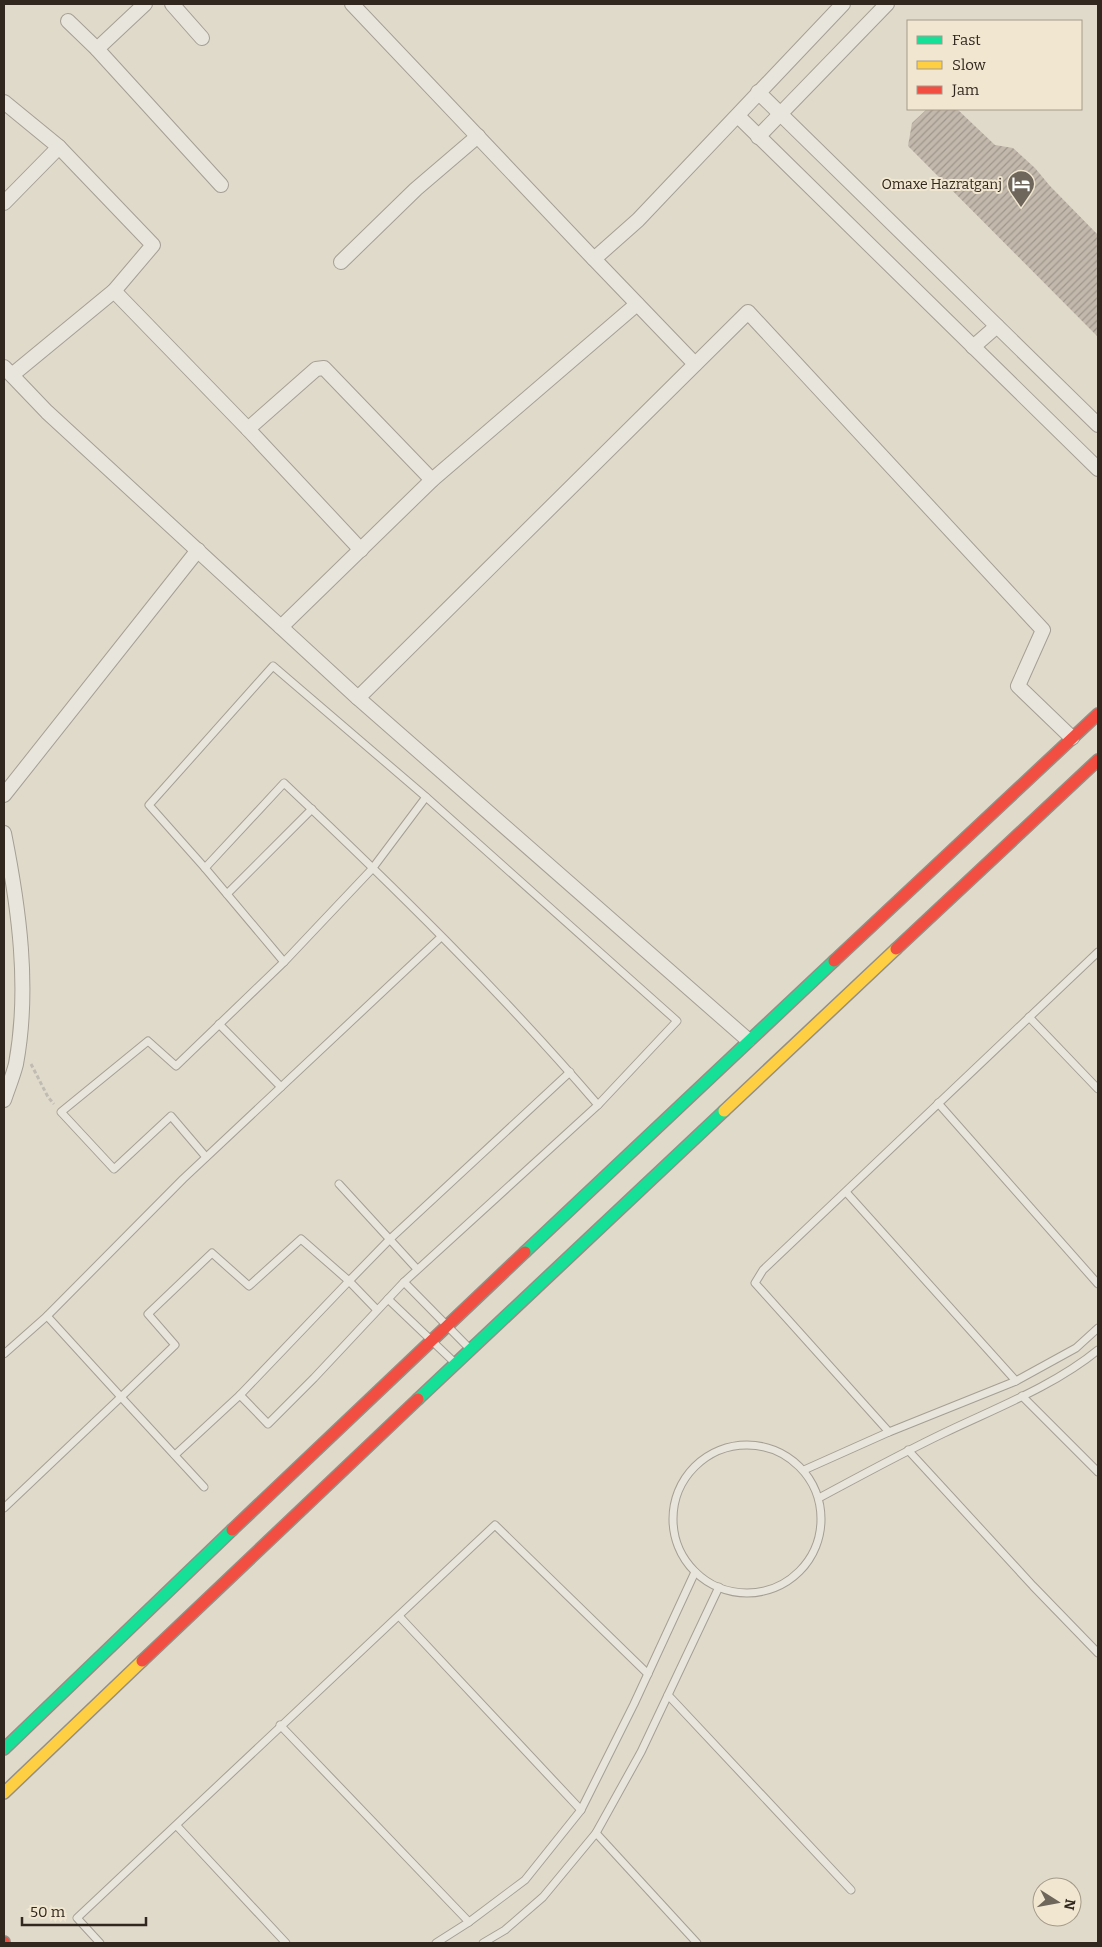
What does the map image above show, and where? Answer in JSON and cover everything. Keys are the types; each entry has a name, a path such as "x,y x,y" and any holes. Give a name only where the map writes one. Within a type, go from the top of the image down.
{"street":[{"path":"97,49 145,4"},
{"path":"172,4 202,38"},
{"path":"352,4 695,364"},
{"path":"594,259 638,220 843,4"},
{"path":"758,137 887,4"},
{"path":"68,21 97,49 221,185"},
{"path":"758,92 1098,425"},
{"path":"4,102 59,146 153,245 114,291 8,371 47,412 358,698 748,1040"},
{"path":"738,116 1098,469"},
{"path":"342,262 416,189 478,136"},
{"path":"4,203 59,146"},
{"path":"114,291 248,429 361,550"},
{"path":"281,627 432,480 637,304"},
{"path":"358,698 748,312 1044,630 1018,686 1072,738"},
{"path":"973,347 997,326"},
{"path":"248,429 316,369 324,368 432,480"},
{"path":"4,794 198,550"},
{"path":"4,1749 431,1340 748,1040 1098,714"},
{"path":"4,1793 455,1363 1098,760"},
{"path":"4,833 15,890 20,940 21,1023 15,1066 4,1100"}],"lane":[{"path":"240,1396 268,1424 417,1269 598,1105 677,1021 426,797 273,666 149,805 284,962"},
{"path":"205,868 284,783 441,937 544,1042 598,1105"},
{"path":"206,1157 171,1116 114,1169 61,1112 148,1040 176,1066 284,962 372,869 426,797"},
{"path":"227,894 312,809"},
{"path":"4,1354 47,1316 206,1157 441,937"},
{"path":"889,1432 754,1283 763,1270 1098,952"},
{"path":"1030,1016 1098,1089"},
{"path":"219,1024 281,1087"},
{"path":"175,1456 240,1396 390,1239 570,1072"},
{"path":"938,1103 1098,1284"},
{"path":"339,1184 417,1269"},
{"path":"846,1192 1016,1381"},
{"path":"4,1508 175,1345 148,1314 212,1253 249,1286 301,1239 349,1281 377,1310"},
{"path":"404,1282 470,1349"},
{"path":"388,1299 455,1363"},
{"path":"47,1316 204,1487"},
{"path":"804,1470 889,1432 1016,1381 1076,1348 1098,1328"},
{"path":"819,1498 908,1450 1022,1396 1085,1361 1098,1350"},
{"path":"1022,1396 1098,1472"},
{"path":"749,1444 770,1447 788,1456 804,1470 819,1498 822,1521 818,1544 807,1564 790,1580 770,1590 747,1594 718,1587 704,1580 690,1567 679,1548 673,1528 674,1507 680,1486 692,1468 708,1455 728,1446 749,1444"},
{"path":"908,1450 1033,1586 1098,1653"},
{"path":"100,1943 77,1918 177,1826 280,1725 495,1525 648,1674"},
{"path":"436,1943 525,1880 581,1810 648,1674 695,1572"},
{"path":"483,1943 505,1930 543,1897 596,1833 641,1752 718,1587"},
{"path":"399,1616 581,1810"},
{"path":"668,1695 851,1890"},
{"path":"280,1725 468,1922"},
{"path":"177,1826 286,1943"},
{"path":"596,1833 697,1943"},
{"path":"493,1937 499,1943"}],"path":[{"path":"18,1042 48,1097 61,1112"}],"building":[{"name":"Omaxe Hazratganj","path":"926,110 958,110 995,145 1013,148 1035,168 1098,235 1098,337 908,146 912,123"}],"traffic: fast":[{"path":"525,1252 834,961"},
{"path":"418,1399 724,1111"},
{"path":"4,1749 232,1530"}],"traffic: slow":[{"path":"724,1111 896,949"},
{"path":"4,1793 142,1661"}],"traffic: jam":[{"path":"834,961 1098,714"},
{"path":"896,949 1098,760"},
{"path":"232,1530 525,1252"},
{"path":"142,1661 418,1399"}],"place":[{"name":"Omaxe Hazratganj","path":"1021,208"}]}
